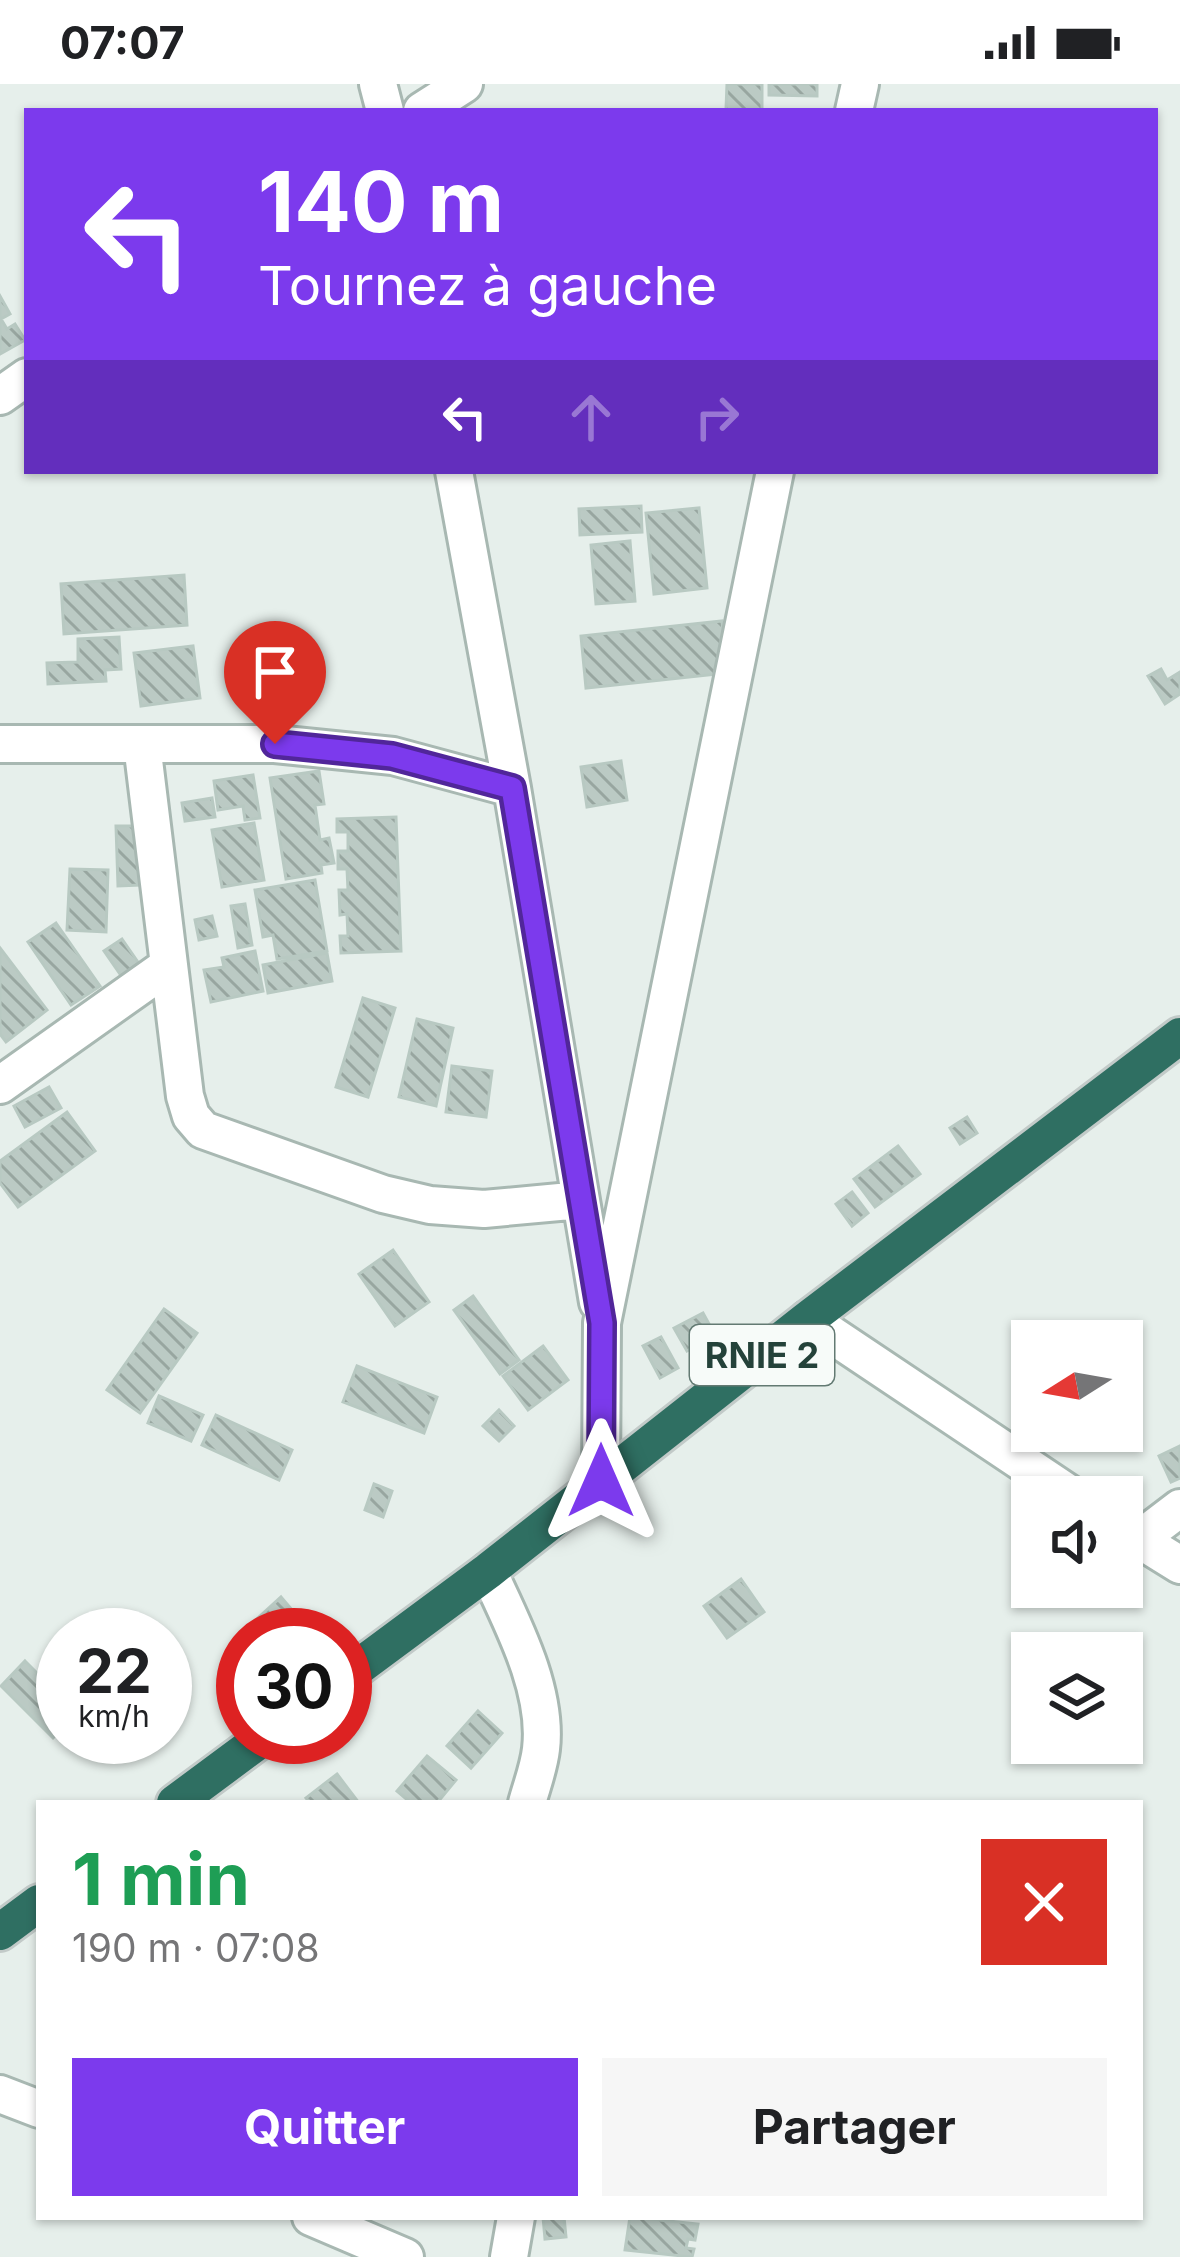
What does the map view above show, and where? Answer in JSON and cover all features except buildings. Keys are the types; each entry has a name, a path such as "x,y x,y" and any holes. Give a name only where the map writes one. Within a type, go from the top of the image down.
{"highway":[{"name":"RNIE 2","path":"372,1657 1180,1036"},
{"path":"179,1800 228,1764"},
{"path":"0,1932 36,1906"}],"street":[{"path":"427,108 464,84"},
{"path":"455,474 602,1323 601,1481"},
{"path":"602,1323 774,474"},
{"path":"0,744 275,744 392,756 512,788"},
{"path":"142,744 184,1096 191,1116 203,1130 430,1205 484,1209 581,1200"},
{"path":"0,1085 168,966"},
{"path":"808,1319 1044,1476"},
{"path":"1143,1527 1180,1508"},
{"path":"1143,1542 1180,1565"},
{"path":"488,1571 528,1660 542,1732 527,1800"},
{"path":"0,2095 36,2108"},
{"path":"318,2220 405,2257"},
{"path":"509,2257 515,2220"}],"route":[{"path":"275,744 392,756 512,788 602,1323 601,1481"}]}
